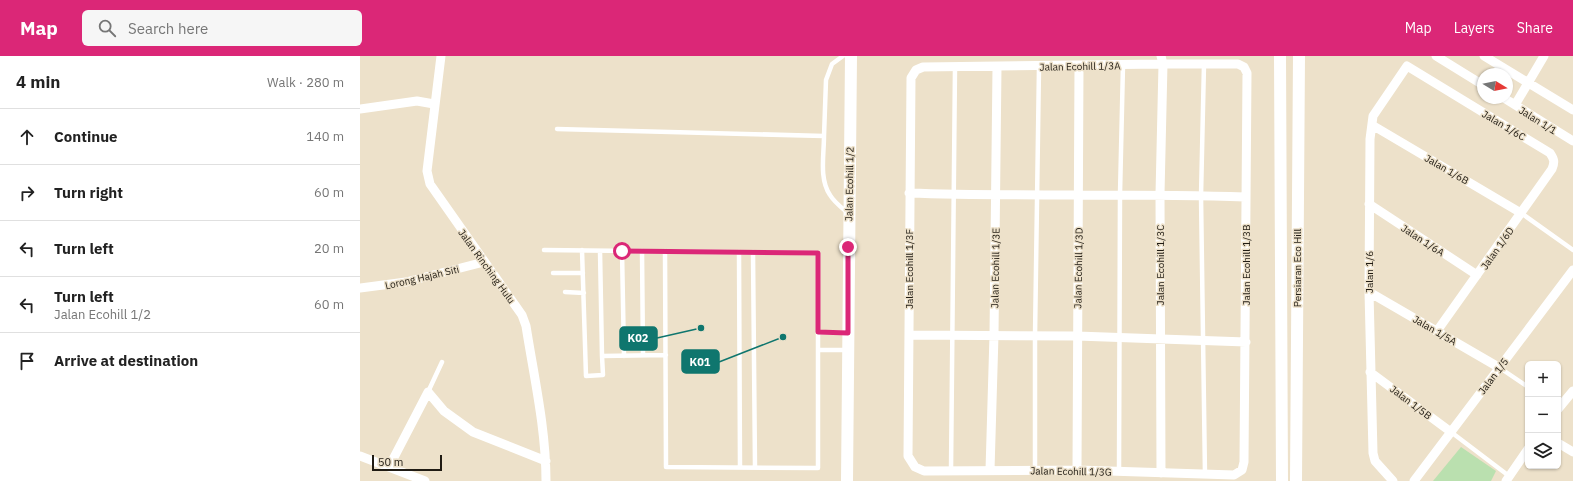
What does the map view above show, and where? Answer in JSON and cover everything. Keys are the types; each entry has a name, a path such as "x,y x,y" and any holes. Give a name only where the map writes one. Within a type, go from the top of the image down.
{"street":[{"name":"Jalan Rinching Hulu","path":"441,56 427,171 430,184 520,312 526,326 539,403 546,461 546,481"},
{"name":"Jalan Ecohill 1/2","path":"847,481 851,56"},
{"name":"Persiaran Eco Hill","path":"1296,481 1299,56"},
{"path":"1436,56 1477,81"},
{"path":"1484,56 1573,110"},
{"path":"1514,105 1544,56"},
{"path":"1278,58 1282,481"},
{"name":"Jalan Ecohill 1/3A","path":"916,70 923,67 1123,65 1162,60 1204,64 1238,64 1244,67"},
{"name":"Jalan Ecohill 1/3C","path":"1161,473 1160,194 1162,60"},
{"name":"Jalan Ecohill 1/3D","path":"1077,470 1077,336 1080,195 1079,66"},
{"name":"Jalan 1/6","path":"1394,481 1375,461 1370,372 1369,160 1373,116 1407,66"},
{"name":"Jalan 1/6C","path":"1407,66 1550,152 1554,158 1554,164"},
{"name":"Jalan Ecohill 1/3E","path":"990,470 997,196 997,67"},
{"name":"Jalan Ecohill 1/3B","path":"1244,67 1247,73 1244,462"},
{"name":"Jalan Ecohill 1/3F","path":"915,467 908,456 911,78 916,70"},
{"path":"360,110 417,101 434,104"},
{"name":"Jalan 1/1","path":"1514,105 1573,141"},
{"name":"Jalan 1/6B","path":"1372,125 1522,213"},
{"name":"Jalan 1/6D","path":"1437,331 1522,213 1552,170 1554,164"},
{"path":"909,193 997,196 1160,194 1246,197"},
{"name":"Jalan 1/6A","path":"1369,204 1477,275"},
{"name":"Lorong Hajah Siti","path":"360,288 406,282 484,262"},
{"name":"Jalan 1/5","path":"1414,481 1571,276"},
{"name":"Jalan 1/5A","path":"1369,292 1500,368"},
{"path":"909,335 1077,336 1246,342"},
{"name":"Jalan 1/5B","path":"1370,372 1451,432"},
{"path":"1561,405 1573,391"},
{"path":"389,467 426,395 444,411 473,432 546,461"},
{"path":"1561,445 1573,452"},
{"path":"1507,479 1525,453"},
{"path":"360,456 425,481"},
{"name":"Jalan Ecohill 1/3G","path":"915,467 924,471 1077,470 1234,475 1242,470 1244,462"}],"lane":[{"path":"843,56 832,64 826,80 824,170 825,185 830,196 849,214"},
{"path":"1204,64 1202,196 1205,475"},
{"path":"1119,472 1120,194 1123,65"},
{"path":"951,471 951,335 955,195 955,67"},
{"path":"1035,470 1035,336 1039,67"},
{"path":"557,129 824,136"},
{"path":"1522,213 1573,250"},
{"path":"544,250 600,250 818,253 818,468 666,467 665,251"},
{"path":"582,250 586,376 603,376 600,250"},
{"path":"622,251 624,356"},
{"path":"642,251 643,355"},
{"path":"739,252 740,467"},
{"path":"754,252 755,467"},
{"path":"553,273 583,273"},
{"path":"565,292 584,293"},
{"path":"818,332 848,333"},
{"path":"818,350 848,350"},
{"path":"602,356 666,355"},
{"path":"426,395 442,362"},
{"path":"1500,368 1525,385"},
{"path":"1451,432 1507,479"}],"green space":[{"path":"1461,447 1496,471 1491,481 1433,481"}],"place":[{"name":"K02","path":"701,328"},
{"name":"K01","path":"783,337"}],"route":[{"path":"622,251 818,253 818,332 848,333 848,247"}]}
